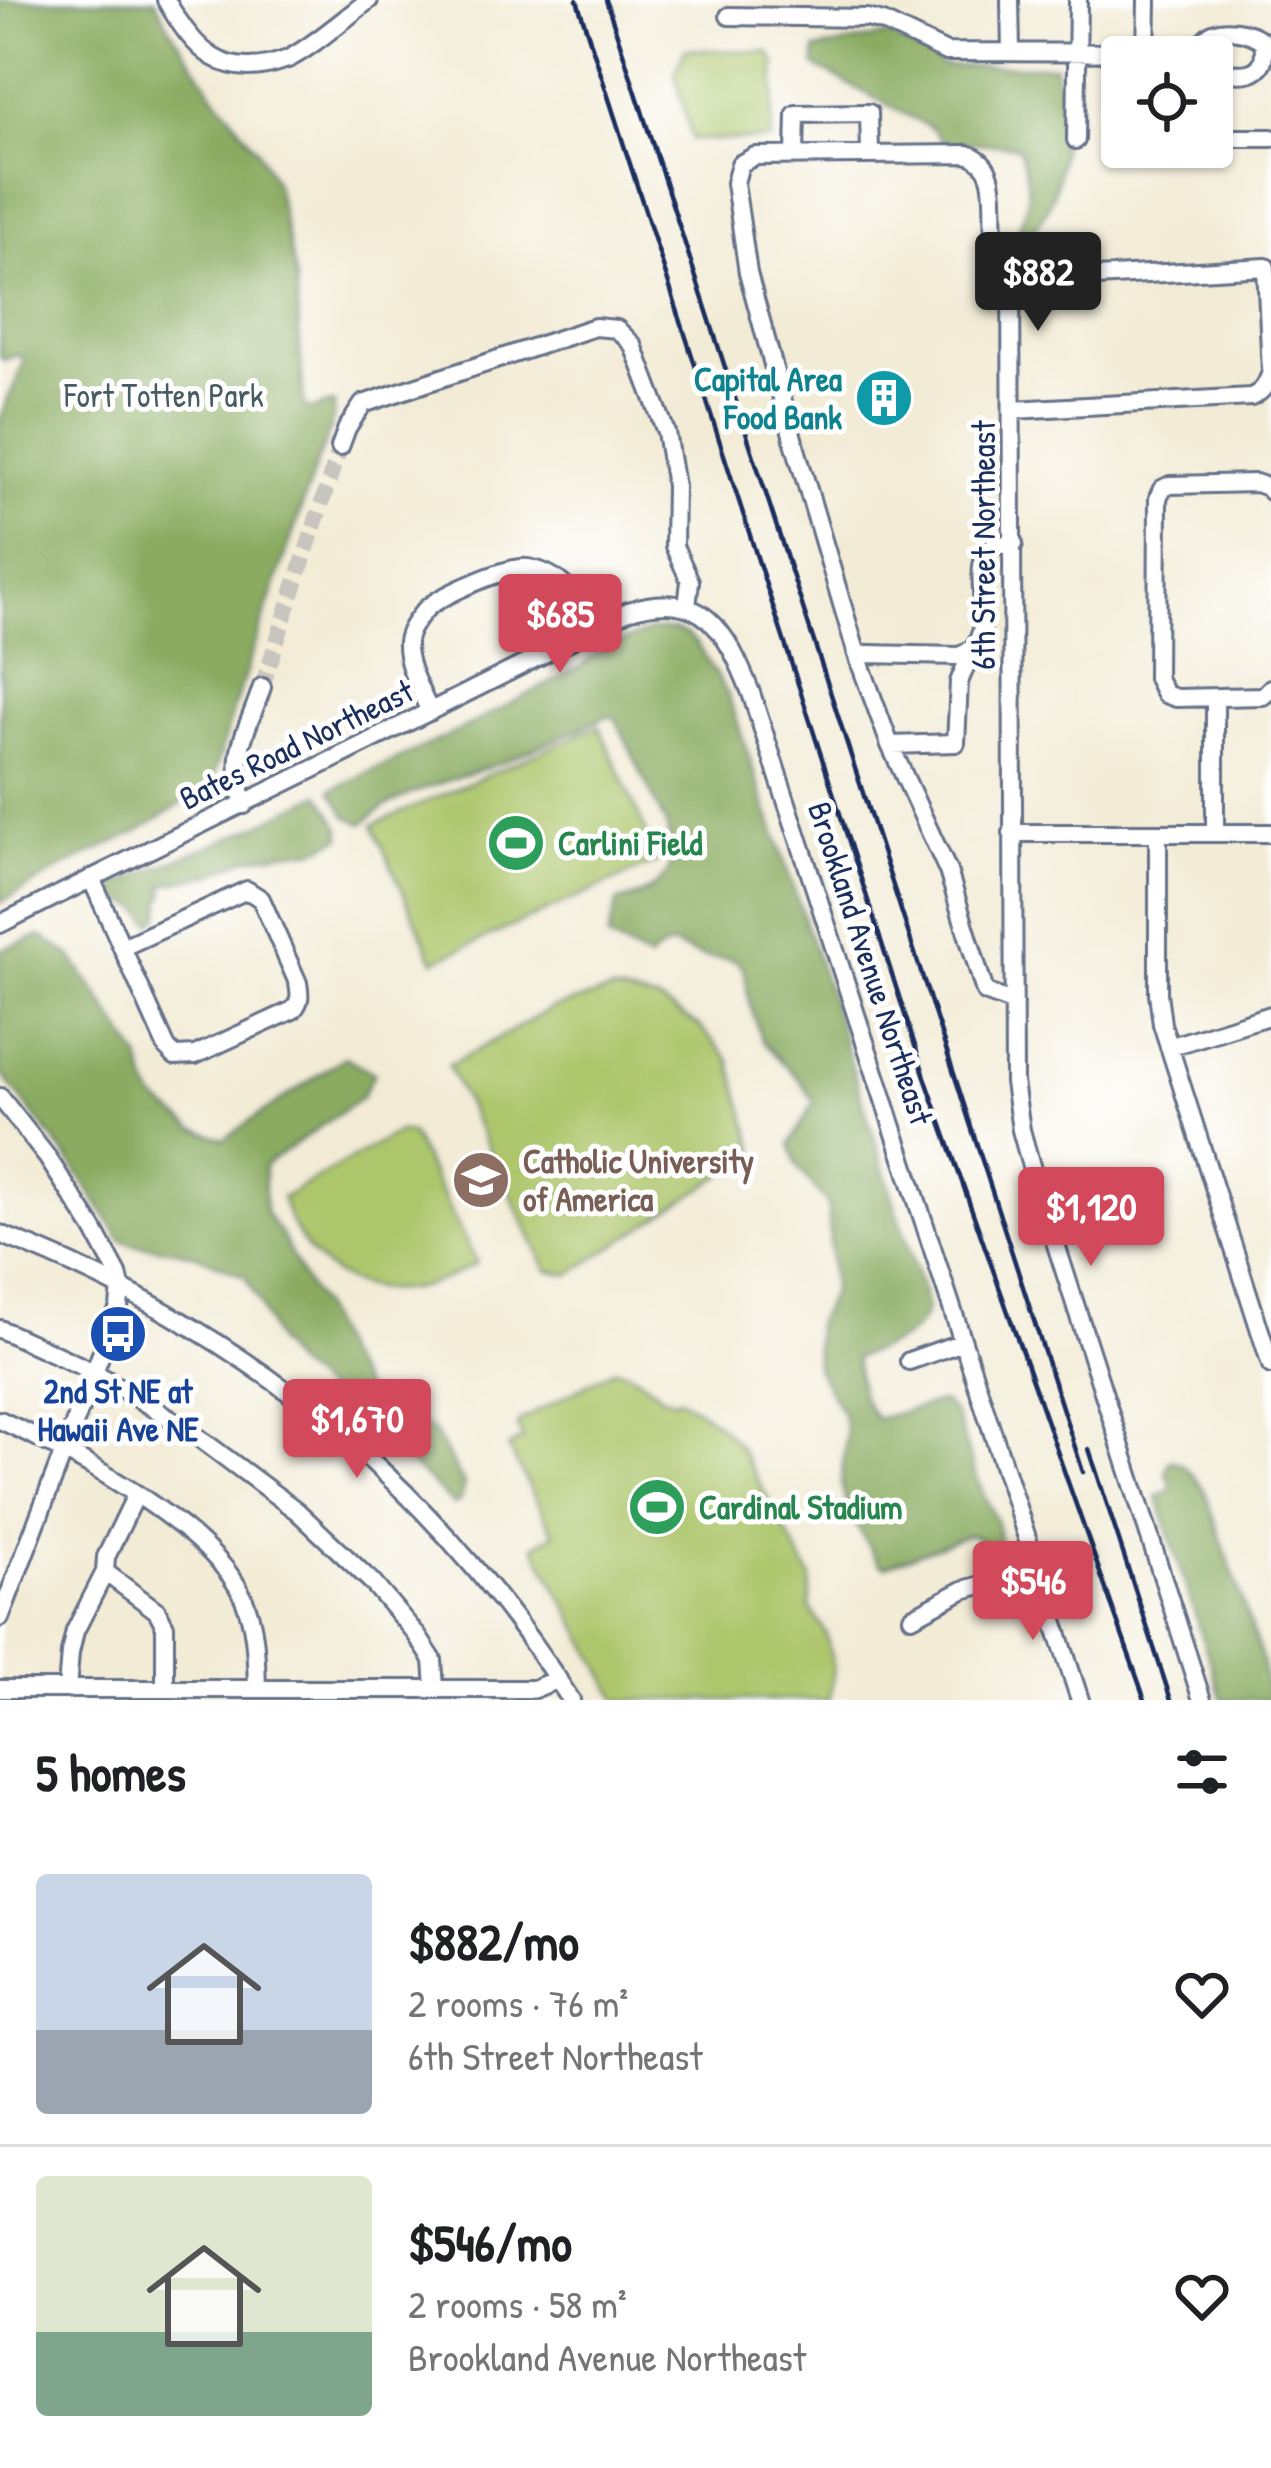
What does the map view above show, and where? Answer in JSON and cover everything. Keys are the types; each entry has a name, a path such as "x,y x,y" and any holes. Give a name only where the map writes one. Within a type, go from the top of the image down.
{"street":[{"path":"166,0 190,38 213,60 251,67 288,60 369,0"},
{"path":"1010,0 1011,52"},
{"path":"1076,140 1078,0"},
{"path":"1146,36 1147,0"},
{"path":"730,16 753,8 867,18 946,52 1101,51"},
{"path":"1208,36 1246,32 1263,42 1266,51 1259,69 1250,74 1233,72"},
{"path":"795,154 796,114 869,113 871,154 755,155 740,164 735,183 748,273 794,442 890,745 949,872 985,992 1014,1003"},
{"path":"1233,138 1271,138"},
{"name":"6th Street Northeast","path":"871,154 979,158 988,166 991,178 995,242 1011,257 1014,1082 1021,1130 1202,1700"},
{"path":"1011,282 1266,266 1271,372 1267,385 1251,397 1013,410"},
{"path":"340,447 363,404 595,327 617,328 633,345 665,432 675,486 674,546 690,581 686,607"},
{"path":"1271,492 1256,484 1170,485 1158,498 1159,685 1176,698 1263,696 1271,688"},
{"path":"890,745 956,743 959,682 980,642 982,565 995,546 1014,544"},
{"path":"430,712 409,662 407,636 428,606 498,572 526,567 548,574 576,596 596,628"},
{"name":"Bates Road Northeast","path":"0,925 628,611 668,604 686,607"},
{"name":"Brookland Avenue Northeast","path":"686,607 702,613 725,636 751,693 1080,1700"},
{"path":"859,658 971,653"},
{"path":"244,806 237,751 262,687"},
{"path":"1215,698 1215,833"},
{"path":"1012,833 1271,833"},
{"path":"1158,833 1161,1018 1268,1342 1271,1365"},
{"path":"91,878 167,1048 175,1056 195,1055 293,1010 301,995 261,899 248,890 123,947"},
{"path":"1169,1047 1271,1015"},
{"path":"0,1097 78,1204 121,1286 119,1307 63,1452 9,1567 0,1618"},
{"path":"0,1234 121,1286 196,1328 318,1413 457,1546 572,1700"},
{"path":"0,1329 94,1372 183,1426 297,1510 372,1582 416,1634 433,1660 435,1688"},
{"path":"909,1361 963,1342"},
{"path":"0,1420 136,1495 218,1557 244,1599 253,1628 257,1688"},
{"path":"67,1689 75,1631 136,1495"},
{"path":"912,1617 963,1590 1036,1570"},
{"path":"105,1572 157,1611 165,1626 165,1688"},
{"path":"0,1689 534,1689 558,1679"}],"green space":[{"name":"Fort Totten Park","path":"0,0 155,0 214,94 257,149 276,185 296,279 304,407 312,410 331,403 334,412 207,788 135,833 0,903 0,419 24,359 0,357"},
{"path":"889,35 944,66 1055,66 1062,131 1058,177 1043,218 1030,235 1018,234 1028,196 1019,148 941,141 933,129 815,66 815,50"},
{"path":"685,49 769,52 776,64 771,140 692,140 675,74"},
{"path":"652,630 687,635 728,695 829,993 927,1307 908,1335 855,1358 862,1397 876,1419 943,1402 956,1416 997,1523 1000,1547 993,1549 967,1535 881,1565 848,1512 841,1483 843,1414 816,1368 815,1324 832,1292 828,1205 797,1166 790,1144 814,1102 801,1081 762,1041 739,963 671,945 649,960 608,938 617,902 656,885 672,860 666,825 615,717 406,796 363,824 347,816 331,790 466,727 580,667 602,649"},
{"name":"Carlini Field","path":"599,726 659,861 434,961 373,825"},
{"path":"320,794 341,828 341,838 312,851 248,858 213,874 164,885 160,916 152,923 111,887 255,827"},
{"path":"41,936 70,955 92,986 140,1058 155,1099 194,1129 224,1139 345,1057 374,1073 361,1098 264,1166 265,1212 365,1391 404,1420 417,1421 434,1432 464,1484 461,1499 454,1505 374,1429 295,1367 276,1343 245,1277 199,1256 121,1240 67,1157 0,1072 0,950"},
{"path":"612,991 658,1001 699,1026 730,1060 756,1153 569,1275 547,1270 448,1066 553,1008"},
{"path":"400,1131 411,1134 477,1263 416,1288 369,1288 331,1271 315,1257 301,1240 282,1198"},
{"name":"Cardinal Stadium","path":"615,1369 629,1372 660,1396 679,1398 696,1408 739,1446 811,1577 810,1607 826,1634 834,1669 829,1700 618,1700 534,1546 554,1534 508,1447 523,1438 517,1427 520,1421"},
{"path":"1170,1460 1185,1467 1205,1491 1262,1659 1268,1700 1222,1700 1157,1496 1172,1486 1166,1473"}],"tunnel":[{"path":"262,687 340,447"}],"railway":[{"path":"577,0 927,1083 1145,1700"},
{"path":"606,0 1083,1472"},
{"path":"1089,1449 1171,1700"}],"place":[{"name":"Capital Area Food Bank","path":"884,398"},
{"name":"Carlini Field","path":"516,843"},
{"name":"Catholic University of America","path":"481,1180"},
{"name":"2nd St NE at Hawaii Ave NE","path":"118,1334"},
{"name":"Cardinal Stadium","path":"657,1507"}]}
